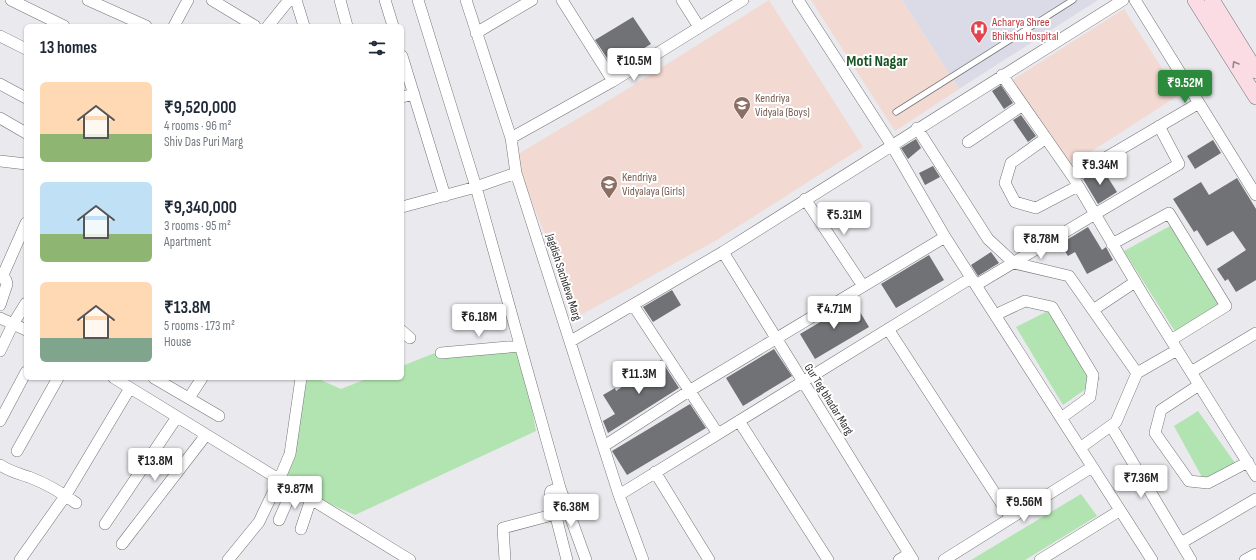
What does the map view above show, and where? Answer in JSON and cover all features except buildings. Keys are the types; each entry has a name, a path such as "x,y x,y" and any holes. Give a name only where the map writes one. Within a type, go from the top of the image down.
{"main road":[{"path":"1195,0 1256,97"},
{"path":"1212,0 1256,71"}],"street":[{"path":"11,0 60,24"},
{"path":"88,0 142,24"},
{"path":"175,24 188,0"},
{"path":"212,0 252,24"},
{"path":"270,24 289,0"},
{"path":"296,0 303,24"},
{"path":"340,0 346,24"},
{"path":"385,0 392,24"},
{"path":"418,0 476,187 560,488 586,560"},
{"name":"Jagdish Sachdeva Marg","path":"466,0 511,138 516,173 571,341 619,495 643,560"},
{"path":"476,33 532,0"},
{"path":"562,0 613,81"},
{"path":"682,0 699,27"},
{"path":"511,138 613,81 743,0"},
{"path":"798,0 892,144 945,237 1119,511 1152,560"},
{"path":"571,341 723,252 892,144 1123,0"},
{"path":"1135,0 1256,195"},
{"path":"0,36 24,48"},
{"path":"404,62 445,196"},
{"path":"1002,75 1075,181 1135,282 1256,476"},
{"path":"0,84 24,97"},
{"path":"404,96 414,94"},
{"path":"1046,138 1012,163 1004,183 1015,202 1036,208 1159,126 1199,103"},
{"path":"968,142 1023,105"},
{"path":"0,118 24,133"},
{"path":"619,495 888,329 974,282 1014,263 1179,164 1159,126"},
{"path":"918,128 988,240 1014,263 1069,276 1137,373"},
{"path":"0,161 24,164"},
{"path":"404,206 476,187 516,173"},
{"path":"805,199 863,286"},
{"path":"1080,448 1116,422 1137,373 1226,306 1169,213 1112,244"},
{"path":"0,306 7,284 6,280 1,277 24,227"},
{"path":"604,446 689,391 945,237"},
{"name":"Gur Teg bhadar Marg","path":"723,252 911,557"},
{"path":"1093,310 1135,282"},
{"path":"995,315 1026,301 1052,307 1093,375 1090,397 1061,418"},
{"path":"633,305 718,434"},
{"path":"0,351 13,324 24,306"},
{"path":"0,318 24,329"},
{"path":"888,329 1012,518"},
{"path":"1191,372 1256,333"},
{"path":"442,353 520,346"},
{"path":"0,421 24,376"},
{"path":"17,451 57,380"},
{"path":"117,380 410,560"},
{"path":"158,380 219,416"},
{"path":"189,398 201,380"},
{"path":"228,560 259,522 290,454 301,380"},
{"path":"1199,385 1161,410 1155,433 1189,481 1208,483 1248,462"},
{"path":"20,560 66,496 127,393 132,389"},
{"path":"104,524 177,417"},
{"path":"739,421 828,560"},
{"path":"1111,426 1191,560"},
{"path":"122,544 206,435"},
{"path":"0,465 10,472 29,477 66,496 76,503"},
{"path":"944,560 1092,467"},
{"path":"655,472 709,560"},
{"path":"279,520 293,488"},
{"path":"560,488 551,491 550,493 567,560"},
{"path":"301,529 311,499"},
{"path":"1181,543 1256,499"},
{"path":"1040,560 1119,511"},
{"path":"505,560 503,528 556,514"},
{"path":"1245,560 1256,554"},
{"path":"899,560 911,557"}],"lane":[{"path":"896,112 1071,1"}],"shaded area":[{"path":"769,0 863,147 715,241 579,316 513,157 621,93"},
{"path":"811,0 902,0 959,89 895,131"},
{"name":"Acharya Shree Bhikshu Hospital","path":"902,0 1098,0 959,89"},
{"path":"1124,9 1179,95 1067,167 1011,81"}],"green space":[{"path":"1170,226 1222,304 1178,336 1124,251"},
{"path":"1052,309 1100,379 1063,405 1016,327"},
{"path":"520,346 536,431 355,515 319,499 279,468 307,380 321,380 341,389 364,380 404,380 404,365 445,349"},
{"path":"1198,411 1235,463 1203,479 1174,426"},
{"path":"1081,494 1097,516 1025,560 971,560"}],"place":[{"name":"Acharya Shree Bhikshu Hospital","path":"979,44"},
{"name":"Kendriya Vidyala (Boys)","path":"742,120"},
{"name":"Kendriya Vidyalaya (Girls)","path":"609,199"}],"district":[{"name":"Moti Nagar","path":"877,60"}]}
